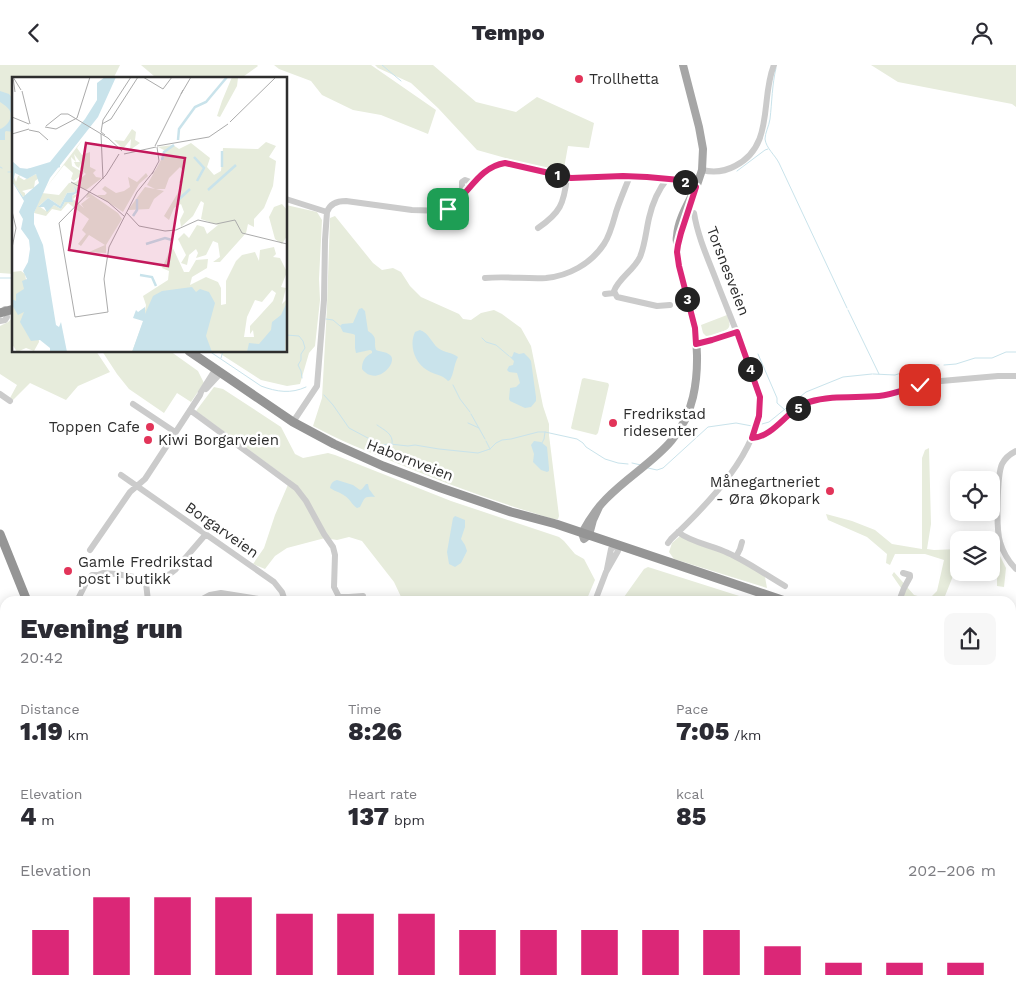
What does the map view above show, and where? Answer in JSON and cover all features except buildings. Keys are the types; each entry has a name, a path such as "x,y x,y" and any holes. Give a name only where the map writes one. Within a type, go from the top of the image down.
{"highway":[{"name":"Habornveien","path":"186,353 293,422 334,444 383,466 440,488 521,514 548,526 585,535 615,548 695,570 769,596"},
{"name":"Habornveien","path":"192,353 217,373"},
{"path":"0,534 25,596"},
{"path":"0,550 18,596"}],"main road":[{"path":"585,535 599,507 607,498 672,441 681,429 693,398 697,361 695,328 679,266 676,238 682,215 702,170 703,155 702,142 682,65"}],"street":[{"path":"702,170 714,173 730,169 746,160 752,154 757,146 765,123 770,75 774,65"},
{"path":"293,422 317,386 324,300 327,212 332,204 342,201 412,210 444,211 455,205 473,183 500,163 509,163 567,177 630,177 680,180 696,187"},
{"path":"538,228 549,221 558,211 564,199 567,177"},
{"path":"485,278 548,278 565,274 580,267 596,254 604,244 630,177"},
{"path":"614,293 615,288 639,259 649,215 657,195 667,179"},
{"path":"288,200 327,212"},
{"name":"Torsnesveien","path":"668,543 727,479 752,438 759,416 760,397 701,241 694,213"},
{"path":"605,293 614,293 617,297 657,306 670,305"},
{"path":"0,321 5,320 7,317 6,309"},
{"path":"696,344 737,332"},
{"path":"90,549 130,492 145,479 200,395 217,373"},
{"path":"752,438 758,438 765,434 795,410 809,402 824,399 884,395 930,382 1016,376"},
{"path":"0,394 10,401"},
{"path":"133,404 175,432"},
{"path":"190,410 296,489 306,501 324,535 333,547 335,555 334,587 338,596"},
{"path":"1016,451 1007,457 1000,468 998,535 1000,545 1016,569"},
{"name":"Borgarveien","path":"121,475 274,582 283,596"},
{"path":"678,532 688,538 736,557 786,585"},
{"path":"80,596 92,575 116,574 134,577 142,583 146,583 170,574 206,534"},
{"path":"736,557 742,542"},
{"path":"598,596 615,548"},
{"path":"902,596 910,577 910,575 904,573"},
{"path":"146,583 147,596"},
{"path":"208,596 221,593 244,596"}],"green space":[{"path":"0,65 120,65 114,77 12,77 12,274 0,273"},
{"path":"141,65 258,66 243,77 154,76"},
{"path":"274,65 371,65 436,110 428,134 381,115 353,110 322,95 311,81 279,69"},
{"path":"375,65 433,65 476,102 516,112 537,97 594,123 589,148 568,146 563,174 477,150 438,108 411,83"},
{"path":"871,65 1016,65 1016,107 1012,104 898,82"},
{"path":"288,205 317,212 322,220 319,279 320,300 315,346 309,353 300,384 287,386 261,380 219,353 288,353"},
{"path":"335,216 373,263 382,270 393,268 401,272 410,286 421,297 459,314 463,319 471,320 481,313 494,310 521,328 531,346 543,406 549,424 558,519 533,513 453,485 363,449 313,426 322,398 330,218"},
{"path":"727,315 730,325 727,329 710,336 706,336 703,333 701,325"},
{"path":"12,319 12,353 97,353 110,372 78,386 66,400 30,383 13,400 10,398 17,385 0,374 0,326"},
{"path":"103,353 173,353 198,371 204,383 191,402 177,393 164,413 129,389"},
{"path":"582,379 608,383 609,385 596,435 571,428"},
{"path":"214,387 223,389 281,427 295,454 303,458 328,453 335,455 451,501 559,537 575,554 584,559 595,580 588,596 401,596 394,582 362,541 349,537 337,540 325,538 287,548 275,556 265,569 253,564 264,548 275,515 290,480 196,411"},
{"path":"929,448 931,524 927,549 950,549 951,581 945,596 932,596 937,591 944,560 925,554 895,554 890,565 886,563 887,554 867,537 828,520 826,514 875,530 892,544 922,549 922,458 925,450"},
{"path":"680,536 731,555 765,577 767,588 674,559 669,552 672,543"},
{"path":"1000,556 1006,568 1004,587 997,586 997,581 1000,581"},
{"path":"648,567 739,596 625,596 644,569"},
{"path":"894,572 914,595 918,596 902,596 901,588 892,575"}],"water":[{"path":"0,91 9,94 12,98 12,132 5,132 5,140 0,140 0,129 8,122 11,114 8,108 0,102"},
{"path":"362,308 365,311 368,331 375,338 376,350 391,356 391,364 379,375 373,376 362,369 364,359 372,351 356,353 355,335 343,332 340,326 353,323 359,309"},
{"path":"420,330 426,333 438,348 458,357 450,380 448,381 429,371 416,358 413,348 413,337 415,332"},
{"path":"514,352 524,353 531,361 536,401 531,407 525,408 509,399 510,388 516,387 520,383 517,373 507,370 509,366 513,365 514,361 509,356 512,357"},
{"path":"534,441 541,442 547,447 549,471 547,472 541,470 533,462 534,454 531,445"},
{"path":"337,480 353,485 360,490 368,484 375,497 366,497 360,507 357,508 347,497 330,488 332,483"},
{"path":"455,516 465,520 461,539 467,551 461,563 455,567 449,564 447,552 453,518"}],"waterway":[{"path":"382,65 401,81"},
{"path":"776,68 770,119 765,139 779,163 847,308"},
{"path":"737,171 768,149"},
{"path":"0,278 12,278"},
{"path":"848,310 879,374"},
{"path":"326,319 333,320 340,326"},
{"path":"288,335 299,336 303,341 305,348 298,365 302,378"},
{"path":"482,338 486,342 496,345 509,356"},
{"path":"944,365 956,364 975,358 992,358 1006,352 1016,352"},
{"path":"212,353 261,386 284,391 295,391 306,387"},
{"path":"221,358 222,353"},
{"path":"758,354 777,398 777,403 785,410"},
{"path":"873,374 895,375 927,365 939,365"},
{"path":"762,424 769,422 806,392 843,377 872,374"},
{"path":"453,385 460,399 470,412"},
{"path":"324,395 349,428 381,445 415,445 478,453 490,449 502,440 545,432 577,439 605,459 628,464"},
{"path":"471,414 485,439"},
{"path":"468,423 479,428"},
{"path":"648,468 657,470 663,468 708,427 736,423 752,426"},
{"path":"377,425 390,435 392,444"},
{"path":"542,443 545,432"},
{"path":"486,441 490,449"},
{"path":"632,463 641,465"}],"place":[{"name":"Trollhetta","path":"579,79"},
{"name":"Fredrikstad ridesenter","path":"613,423"},
{"name":"Toppen Cafe","path":"150,427"},
{"name":"Kiwi Borgarveien","path":"148,440"},
{"name":"Månegartneriet - Øra Økopark","path":"830,491"},
{"name":"Gamle Fredrikstad post i butikk","path":"68,571"}],"route":[{"path":"448,209 455,205 479,177 500,163 509,163 571,178 647,177 680,180 696,187 678,245 679,266 692,314 696,344 705,343 737,332 760,397 759,416 752,438 758,438 772,429 804,403 824,399 880,396 920,385"}]}
